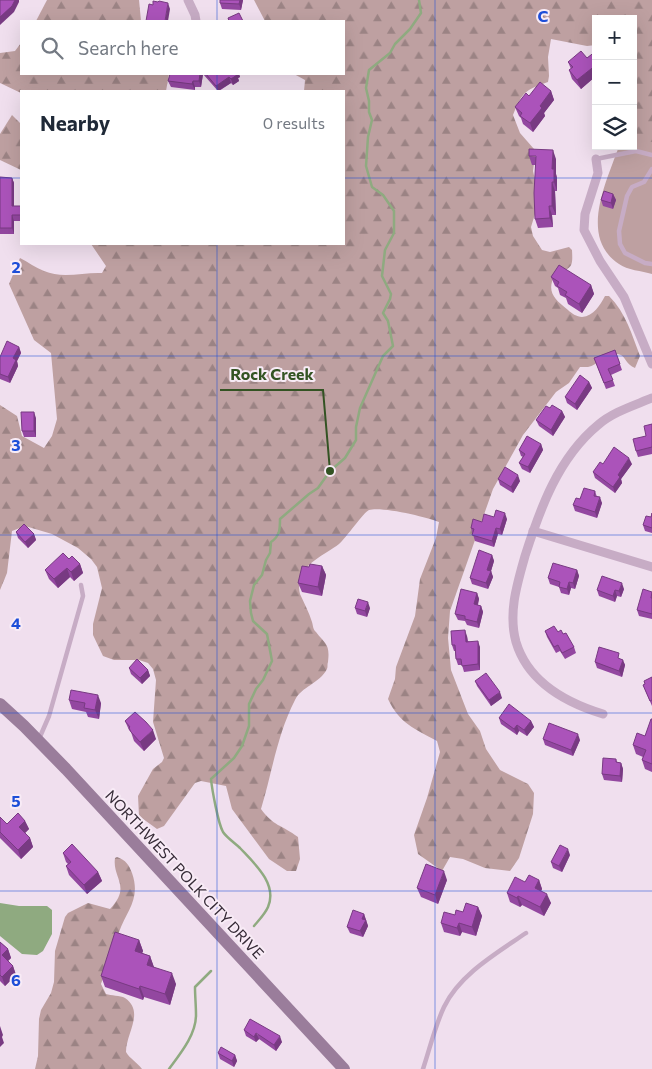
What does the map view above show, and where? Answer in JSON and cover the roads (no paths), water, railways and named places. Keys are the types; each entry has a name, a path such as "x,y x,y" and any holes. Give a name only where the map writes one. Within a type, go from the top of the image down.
{"street":[{"path":"188,0 196,20"},
{"path":"596,159 598,173 585,214 584,230 600,261 624,297 652,364"},
{"path":"603,714 582,708 566,700 548,688 534,674 516,643 512,624 515,591 542,507 572,452 585,437 609,416 652,398"},
{"path":"533,531 652,567"},
{"name":"NORTHWEST POLK CITY DRIVE","path":"0,704 38,740 344,1069"}],"lane":[{"path":"596,159 636,151 652,155"},
{"path":"652,169 644,182 632,187 627,196 619,231 620,244 625,253 644,263 652,264"},
{"path":"38,740 49,716 83,596 81,585"},
{"path":"424,1069 445,1005 460,983 499,951 526,933"}],"waterway":[{"path":"254,926 264,915 268,907 270,890 258,867 223,832 217,814 211,779 234,758 242,746 249,726 249,704 272,661 267,634 253,621 250,601 254,585 262,575 270,553 271,542 279,532 280,519 318,488 330,471 345,458 356,440 356,427 360,408 383,356 393,346 388,321 383,313 391,294 382,276 385,250 394,233 394,211 383,195 372,187 366,166 368,137 372,120 366,88 369,70 390,53 395,44 410,29 421,13 419,0"},
{"path":"169,1069 187,1044 193,1030 196,1015 195,987 211,971"}],"place":[{"name":"Rock Creek","path":"330,471"}]}
